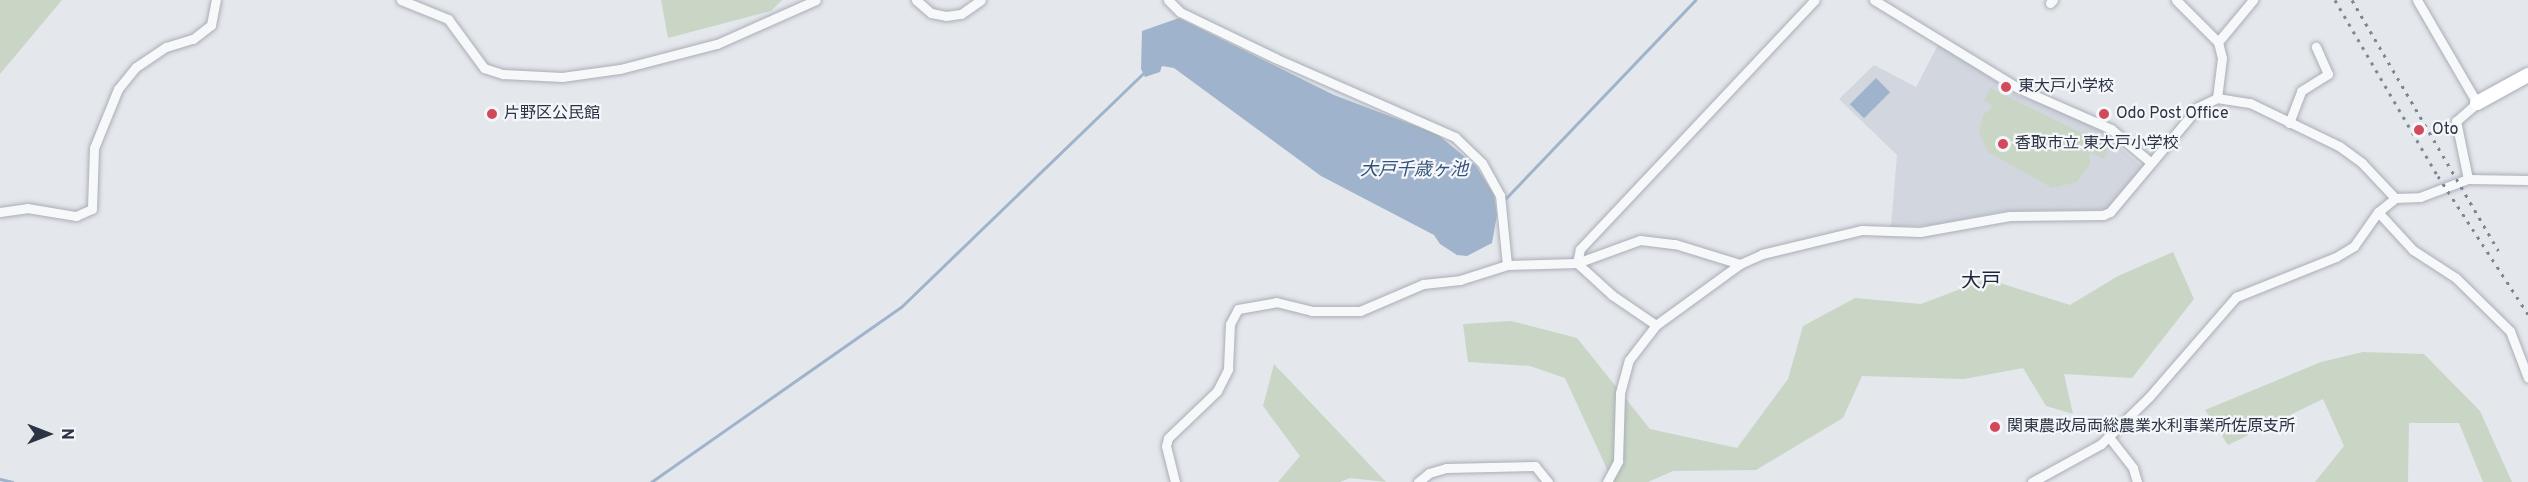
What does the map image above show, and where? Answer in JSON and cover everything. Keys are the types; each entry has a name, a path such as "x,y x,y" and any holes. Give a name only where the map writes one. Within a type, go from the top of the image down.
{"main road":[{"path":"2477,103 2528,75"}],"street":[{"path":"0,212 27,208 76,216 92,209 94,148 118,89 136,67 166,47 193,39 211,25 216,0"},
{"path":"401,0 448,19 484,68 503,74 562,77 620,69 717,44 816,0"},
{"path":"916,0 931,13 946,16 961,14 981,0"},
{"path":"1168,0 1180,12 1285,62 1455,137 1482,164 1500,195 1507,265"},
{"path":"1576,263 1580,249 1815,0"},
{"path":"1874,0 2018,88 2111,129 2150,162"},
{"path":"2176,0 2218,42 2223,58 2217,98"},
{"path":"2218,42 2253,0"},
{"path":"2417,0 2477,103 2456,121 2468,179"},
{"path":"2289,123 2301,91 2328,74 2316,47"},
{"path":"1607,482 1618,461 1620,393 1626,366 1656,325 1740,264 1762,254 1862,230 1920,232 2010,216 2103,215 2110,212 2198,106 2217,98 2241,100 2352,155 2396,198"},
{"path":"2032,482 2082,457 2109,437 2236,297 2336,257 2354,246 2378,212 2396,198 2420,197 2468,179 2528,180"},
{"path":"2378,212 2413,250 2456,278 2510,331 2528,378"},
{"path":"1175,482 1168,438 1217,391 1228,369 1230,324 1238,309 1276,303 1312,311 1360,311 1423,285 1460,280 1507,265 1576,263 1640,240 1675,244 1740,264"},
{"path":"1576,263 1612,295 1656,325"},
{"path":"2109,437 2133,468 2136,482"},
{"path":"1418,482 1429,473 1446,468 1535,466 1548,482"}],"shaded area":[{"name":"香取市立 東大戸小学校","path":"1939,43 2016,95 2093,123 2142,167 2106,209 2004,211 1932,225 1891,227 1897,155 1839,99 1874,65 1916,87"}],"green space":[{"path":"0,0 62,0 0,74"},
{"path":"661,0 782,0 771,11 668,38"},
{"path":"1990,88 2109,146 2104,159 2089,152 2090,164 2077,182 2052,188 1988,152 1979,132 1983,115 1994,106 1984,101"},
{"path":"2173,252 2194,299 2132,378 2064,374 2073,414 2046,406 2023,368 1964,379 1862,376 1843,418 1756,470 1673,471 1648,482 1613,482 1565,378 1530,366 1468,362 1463,324 1511,321 1577,338 1650,429 1737,448 1788,379 1803,326 1855,298 1921,304 1987,279 2070,305 2118,276"},
{"path":"2363,352 2424,354 2480,411 2512,482 2483,482 2459,423 2409,423 2408,482 2315,482 2344,446 2323,399 2228,445 2205,410 2321,362"},
{"path":"1274,364 1386,482 1350,478 1340,482 1278,482 1300,456 1263,406"}],"water":[{"name":"大戸千歳ヶ池","path":"1179,18 1334,95 1437,134 1476,166 1494,195 1497,215 1492,243 1467,256 1457,255 1440,244 1434,235 1321,176 1174,68 1162,66 1160,72 1145,77 1141,69 1142,31"},
{"path":"1876,78 1890,92 1864,118 1850,104"}],"waterway":[{"path":"1506,198 1695,0"},
{"path":"651,482 901,307 1144,72"},
{"path":"0,479 13,482"}],"railway":[{"path":"2335,0 2438,176 2528,314"},
{"path":"2352,0 2498,250"}],"place":[{"name":"東大戸小学校","path":"2006,87"},
{"name":"片野区公民館","path":"492,114"},
{"name":"Odo Post Office","path":"2104,114"},
{"name":"Oto","path":"2419,130"},
{"name":"香取市立 東大戸小学校","path":"2003,144"},
{"name":"関東農政局両総農業水利事業所佐原支所","path":"1995,427"}],"district":[{"name":"大戸","path":"1981,282"}]}
